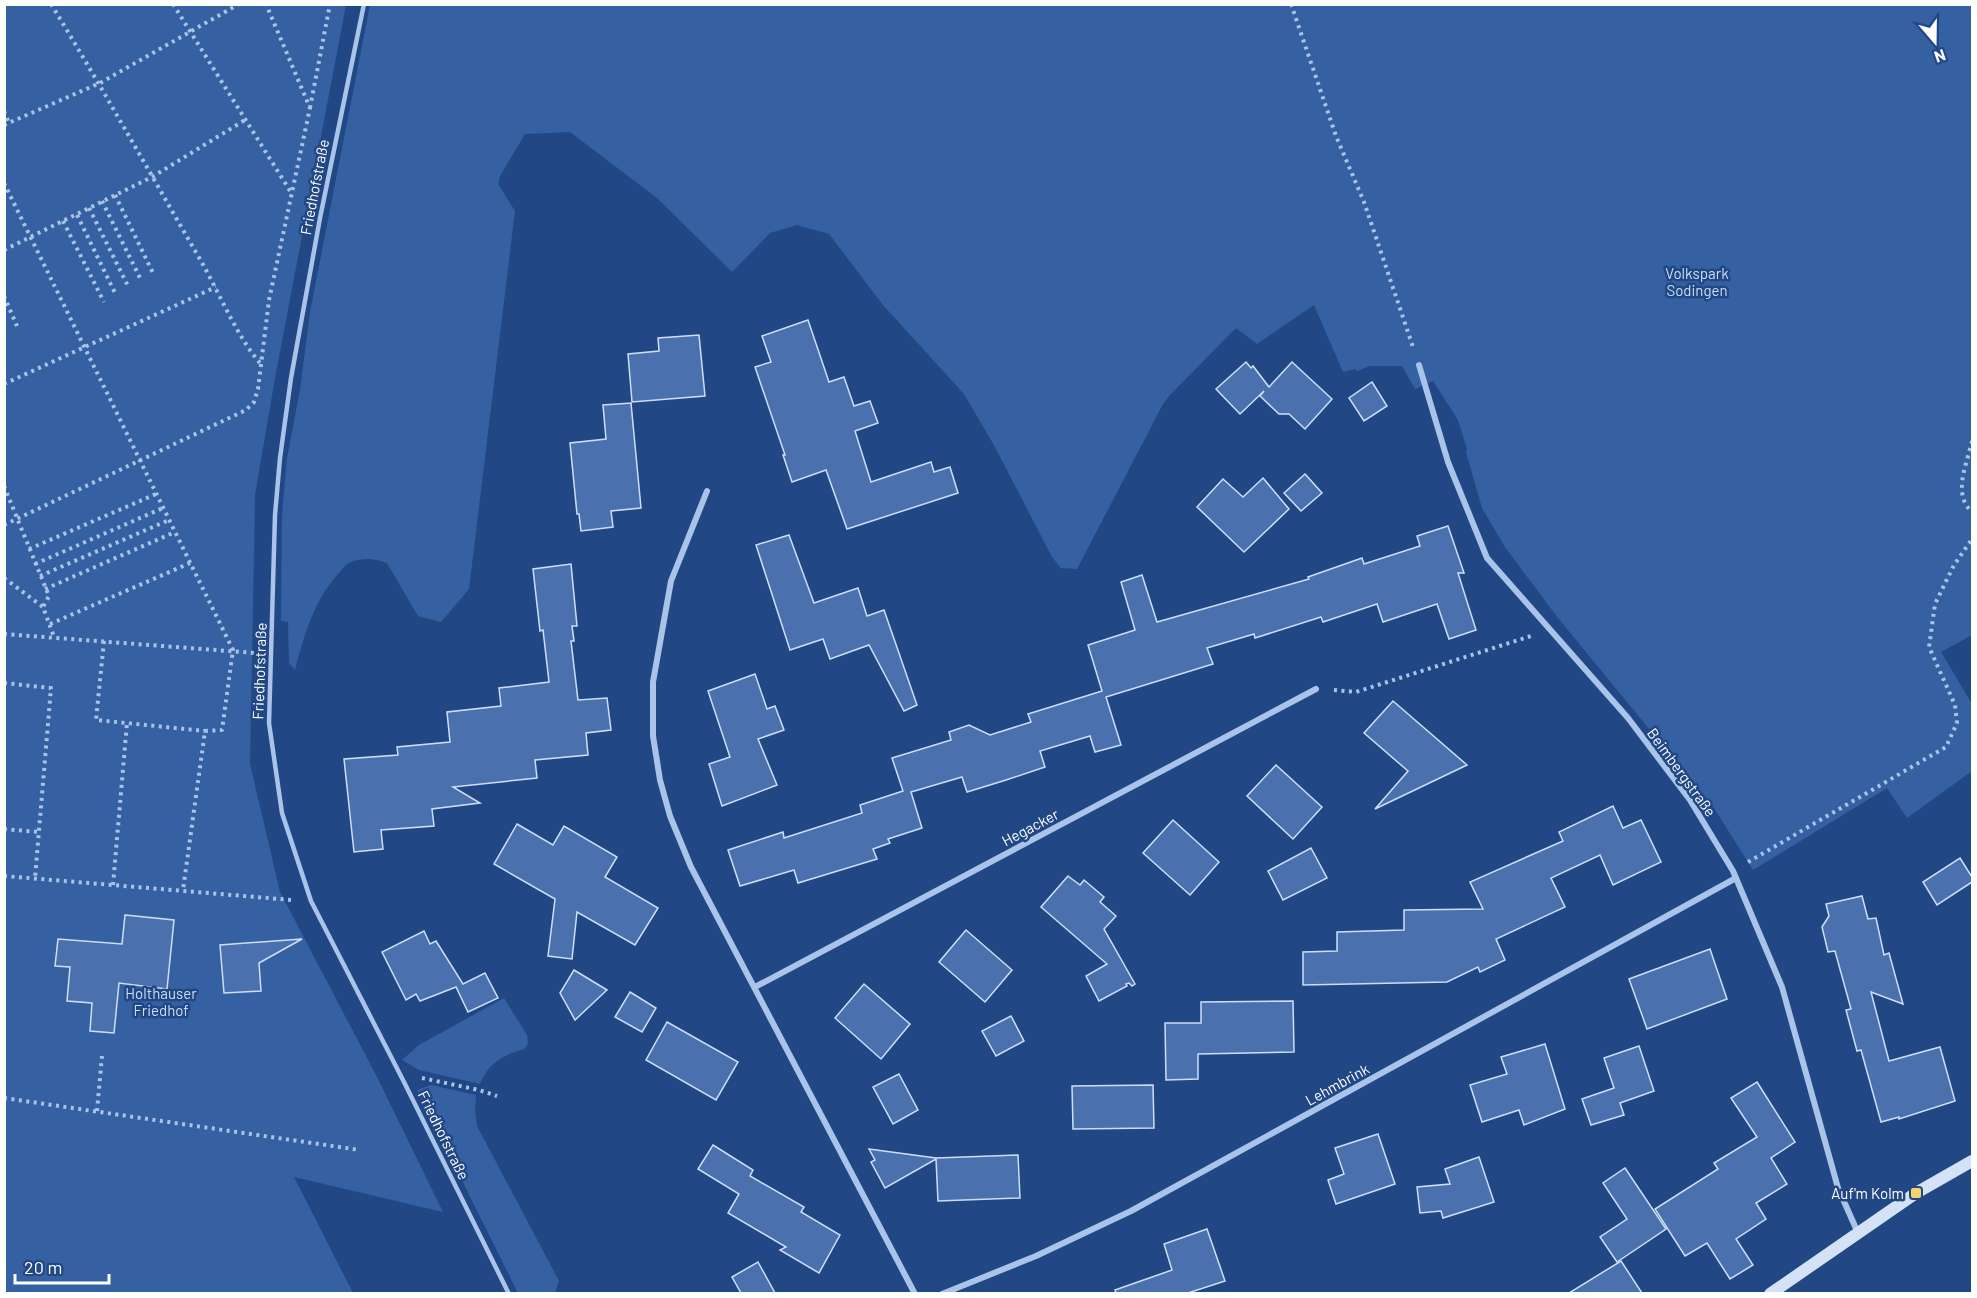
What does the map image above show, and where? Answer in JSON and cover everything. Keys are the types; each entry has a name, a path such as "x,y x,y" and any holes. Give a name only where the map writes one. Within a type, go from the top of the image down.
{"main road":[{"path":"1770,1293 1916,1193 1972,1161"}],"street":[{"name":"Beimbergstraße","path":"1419,365 1448,462 1487,558 1628,718 1690,800 1736,878 1782,987 1838,1188 1858,1234"},
{"path":"707,491 671,581 653,682 653,736 660,780 670,816 691,867 915,1293"},
{"name":"Hegacker","path":"755,987 1316,689"},
{"name":"Lehmbrink","path":"942,1293 1036,1256 1131,1211 1736,878"}],"lane":[{"name":"Friedhofstraße","path":"364,4 320,218 291,378 280,458 275,515 269,723 282,813 310,901 404,1082 509,1293"}],"path":[{"path":"51,4 100,83 216,287 250,352 260,363"},
{"path":"173,4 292,195"},
{"path":"4,111 7,124 100,83 238,4"},
{"path":"266,4 310,108"},
{"path":"4,525 246,410 254,402 258,389 269,300 330,4"},
{"path":"1291,4 1336,136 1364,202 1419,365"},
{"path":"4,250 152,177 245,120"},
{"path":"4,183 233,650 222,730 96,720 104,641"},
{"path":"115,195 153,273"},
{"path":"102,201 141,280"},
{"path":"90,208 129,288"},
{"path":"77,214 116,295"},
{"path":"63,221 104,302"},
{"path":"4,384 216,287"},
{"path":"4,296 17,326"},
{"path":"1972,441 1961,487 1964,504 1972,512"},
{"path":"4,486 49,596 43,607"},
{"path":"29,549 156,494"},
{"path":"35,564 163,508"},
{"path":"40,576 169,520"},
{"path":"45,589 175,532"},
{"path":"1749,862 1946,747 1957,723 1955,705 1929,647 1935,604 1954,565 1972,539"},
{"path":"50,624 190,563"},
{"path":"4,578 43,607 54,637"},
{"path":"1356,692 1552,630"},
{"path":"4,634 233,650 272,655"},
{"path":"4,683 51,688 35,878"},
{"path":"113,885 127,723"},
{"path":"183,890 205,730"},
{"path":"4,829 39,832"},
{"path":"4,876 310,901"},
{"path":"97,1111 102,1056"},
{"path":"431,1078 497,1096"},
{"path":"4,1098 360,1150"}],"green space":[{"name":"Holthauser Friedhof","path":"5,5 346,5 255,495 250,764 280,892 376,1075 443,1212 294,1177 353,1293 5,1294"},
{"name":"Volkspark Sodingen","path":"370,5 1972,5 1972,635 1941,652 1972,704 1972,771 1907,818 1887,788 1753,870 1714,808 1558,618 1505,547 1482,508 1458,420 1433,381 1415,389 1402,366 1370,366 1357,371 1355,369 1343,372 1314,305 1257,344 1236,328 1170,395 1163,404 1077,569 1061,568 1052,557 995,447 964,394 883,305 829,234 797,225 770,233 732,272 657,198 570,132 525,134 500,176 498,184 515,211 469,589 441,622 418,616 387,563 365,559 349,563 322,596 306,632 295,670 289,663 288,622 281,621 282,515 287,458 300,390 310,312"},
{"path":"504,998 527,1035 528,1043 525,1049 510,1054 492,1065 480,1084 419,1070 402,1060 419,1045"},
{"path":"431,1085 476,1095 477,1126 559,1281 555,1293 518,1293 417,1090"}],"building":[{"path":"808,320 829,382 844,377 854,406 870,401 878,423 855,431 871,482 931,462 934,472 950,467 958,493 847,529 826,470 792,482 755,367 771,362 762,336"},
{"path":"699,335 705,396 632,402 628,354 659,351 658,338"},
{"path":"1246,362 1251,368 1253,366 1269,387 1292,362 1332,399 1305,429 1289,414 1279,414 1260,396 1264,391 1240,414 1216,389"},
{"path":"1372,382 1387,406 1364,421 1349,398"},
{"path":"631,403 641,508 611,511 613,527 581,531 579,514 577,514 570,443 606,439 603,405"},
{"path":"1305,474 1322,493 1301,511 1284,493"},
{"path":"1263,478 1289,509 1244,552 1197,507 1223,479 1243,497"},
{"path":"1448,526 1464,573 1458,573 1476,630 1449,639 1437,604 1383,622 1377,604 1323,622 1321,617 1255,638 1254,634 1207,648 1213,664 1106,697 1121,745 1095,752 1090,736 1040,751 1045,767 1006,780 967,792 962,777 911,792 922,828 888,839 890,843 873,849 877,859 798,883 794,870 740,886 728,850 783,832 784,838 862,813 860,805 903,791 892,758 951,740 949,732 969,725 990,735 1031,722 1028,714 1102,691 1088,645 1135,630 1121,582 1142,575 1157,622 1309,579 1308,577 1362,558 1364,564 1420,546 1417,536"},
{"path":"789,535 814,603 858,588 867,616 884,610 917,705 904,711 869,645 830,659 823,639 790,650 756,545"},
{"path":"571,564 577,626 572,626 574,641 571,641 578,700 607,698 611,730 586,733 588,755 535,760 537,778 453,787 480,803 432,809 434,826 381,830 383,849 354,852 344,759 398,755 397,747 450,742 447,712 501,706 499,688 549,682 533,569"},
{"path":"755,674 767,709 775,706 784,730 758,739 777,785 722,806 709,764 730,757 708,691"},
{"path":"1393,701 1467,765 1375,809 1408,771 1364,733"},
{"path":"1276,765 1322,807 1293,839 1247,796"},
{"path":"1613,806 1623,828 1641,820 1661,862 1613,885 1600,855 1551,878 1565,907 1496,939 1505,960 1480,972 1478,967 1447,982 1303,985 1303,952 1337,951 1337,932 1404,930 1404,910 1483,909 1470,882 1563,841 1559,832"},
{"path":"1173,820 1219,862 1190,895 1143,853"},
{"path":"517,824 553,845 564,826 617,857 605,877 658,908 635,945 577,912 572,959 548,956 555,899 494,864"},
{"path":"1311,848 1327,878 1283,900 1268,871"},
{"path":"1960,858 1972,877 1972,882 1937,905 1923,882"},
{"path":"1068,876 1080,885 1084,880 1104,897 1100,902 1116,916 1104,929 1135,984 1132,986 1129,983 1126,984 1127,986 1099,1001 1086,976 1107,964 1041,907"},
{"path":"1862,896 1868,919 1876,918 1884,955 1889,953 1903,1004 1871,992 1889,1061 1940,1047 1955,1101 1899,1119 1899,1117 1881,1122 1861,1050 1857,1051 1846,1010 1851,1009 1835,951 1828,952 1822,927 1829,916 1826,904"},
{"path":"125,915 174,920 167,989 119,983 114,1033 90,1031 92,1003 67,1001 70,967 55,966 58,939 122,944"},
{"path":"966,930 1012,970 985,1002 939,962"},
{"path":"424,931 430,944 436,941 463,984 485,973 498,998 468,1012 456,987 420,1001 416,994 406,1000 382,952"},
{"path":"302,939 259,963 261,991 224,993 220,945"},
{"path":"1710,949 1727,999 1647,1029 1629,979"},
{"path":"574,970 607,990 575,1020 560,993"},
{"path":"864,984 910,1024 881,1059 835,1018"},
{"path":"630,992 656,1008 642,1032 615,1017"},
{"path":"1293,1001 1294,1052 1198,1054 1198,1079 1166,1080 1165,1023 1201,1023 1201,1002"},
{"path":"1011,1016 1024,1041 996,1056 982,1031"},
{"path":"667,1022 738,1062 716,1100 646,1060"},
{"path":"1545,1044 1565,1109 1524,1125 1519,1110 1482,1122 1470,1085 1507,1074 1501,1057"},
{"path":"1639,1046 1654,1091 1620,1103 1624,1115 1591,1125 1582,1099 1614,1088 1604,1058"},
{"path":"899,1074 918,1110 893,1124 873,1087"},
{"path":"1757,1082 1795,1142 1771,1158 1787,1184 1756,1203 1766,1219 1736,1239 1753,1265 1730,1279 1707,1243 1685,1256 1655,1209 1718,1169 1714,1163 1757,1137 1731,1098"},
{"path":"1153,1085 1154,1128 1073,1129 1072,1086"},
{"path":"1378,1134 1395,1184 1336,1204 1328,1180 1344,1174 1335,1148"},
{"path":"713,1145 753,1170 750,1176 804,1207 801,1212 840,1235 819,1273 780,1250 786,1247 728,1213 739,1194 698,1169"},
{"path":"869,1149 936,1158 1018,1155 1020,1198 938,1201 936,1159 885,1188 871,1162 875,1160"},
{"path":"1479,1157 1494,1202 1443,1218 1441,1211 1420,1213 1417,1187 1450,1184 1445,1169"},
{"path":"1625,1168 1666,1229 1617,1262 1600,1237 1627,1219 1603,1183"},
{"path":"1207,1229 1225,1281 1188,1293 1116,1293 1115,1290 1172,1270 1164,1244"},
{"path":"1621,1261 1642,1293 1569,1293"},
{"path":"758,1262 775,1293 741,1293 732,1277"}],"place":[{"name":"Auf'm Kolm","path":"1916,1193"}]}
